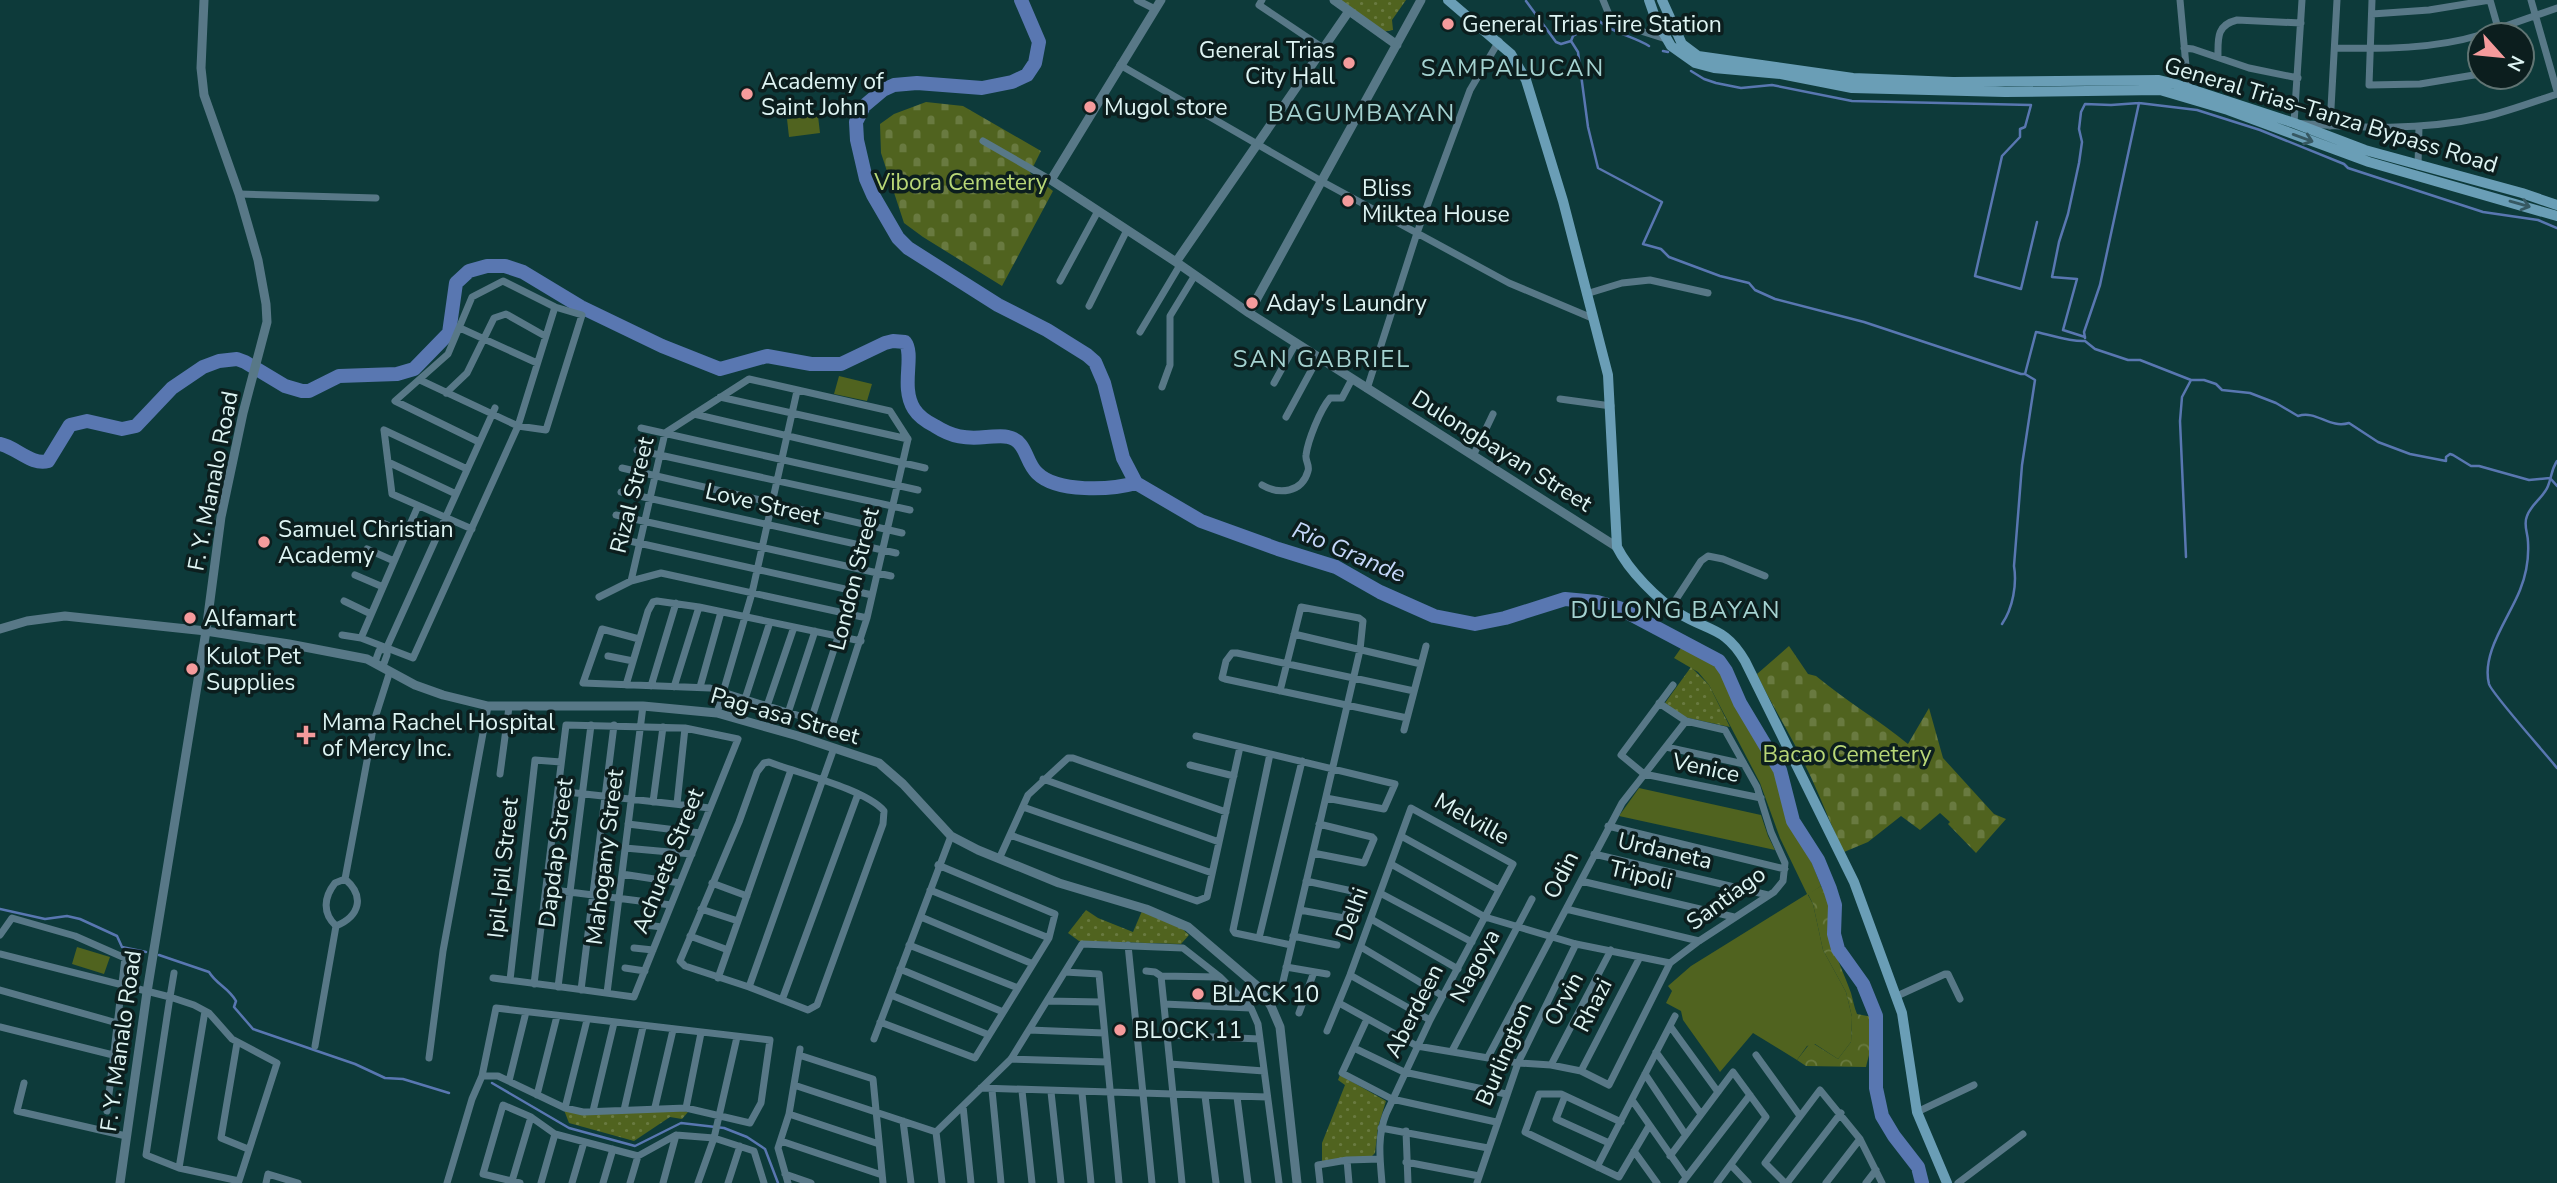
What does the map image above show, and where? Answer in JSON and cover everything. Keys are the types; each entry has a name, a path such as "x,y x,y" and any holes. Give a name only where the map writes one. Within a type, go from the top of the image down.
{"main road":[{"path":"1447,0 1499,41 1511,54 1526,80 1563,201 1608,375 1617,547 1629,567 1671,607 1719,632 1734,643 1745,661 1854,882 1902,1013 1916,1112 1947,1183"},
{"name":"General Trias–Tanza Bypass Road","path":"1649,0 1666,38 1681,55 1695,63 1714,68 1791,76 1852,88 2005,92 2160,90 2228,110 2369,162 2557,216"},
{"name":"General Trias–Tanza Bypass Road","path":"1662,0 1682,44 1698,55 1715,59 1853,78 1954,82 2144,79 2188,88 2365,150 2557,205"}],"street":[{"name":"F. Y. Manalo Road","path":"120,1183 147,992 206,631 221,517 267,322 267,304 258,260 239,194 204,95 201,68 204,0"},
{"path":"1138,0 1155,9"},
{"path":"983,141 1051,180 1161,0"},
{"path":"1262,0 1259,5 1323,48"},
{"path":"1334,0 1397,45"},
{"path":"1249,313 1421,0"},
{"path":"1603,0 1610,17 1622,25 1666,38"},
{"path":"2180,0 2188,88"},
{"path":"2302,0 2294,123 2384,128 2419,126 2486,116 2557,92 2531,0"},
{"path":"2330,126 2337,0"},
{"path":"2372,0 2370,85 2420,84 2466,76"},
{"path":"2372,14 2430,10 2490,0 2496,21"},
{"path":"2524,21 2557,8"},
{"path":"1140,332 1178,263 1257,142 1349,11"},
{"path":"2218,57 2218,35 2222,27 2229,22 2237,20 2301,23"},
{"path":"2335,48 2372,49 2466,38"},
{"path":"1367,389 1417,233 1469,90 1499,41"},
{"path":"2184,48 2259,71 2298,78"},
{"path":"1120,65 1323,182 1509,283 1592,318"},
{"path":"2418,166 2419,126"},
{"name":"Dulongbayan Street","path":"1051,180 1318,358 1617,547"},
{"path":"239,194 376,198"},
{"path":"1060,281 1098,211"},
{"path":"1089,306 1127,230"},
{"path":"1162,387 1170,365 1170,316 1195,275"},
{"path":"1586,293 1622,283 1650,280 1709,293"},
{"path":"420,380 493,411 518,426 546,430 582,315 555,307 503,281 472,297 449,354 396,401 479,442"},
{"path":"342,635 361,638 413,658 518,426 555,307"},
{"path":"446,393 467,373 494,318 506,314 545,336"},
{"path":"460,327 537,363"},
{"path":"1274,383 1296,343"},
{"path":"1286,417 1318,358"},
{"name":"Rizal Street","path":"631,581 665,433 749,379 797,391"},
{"path":"1262,485 1280,492 1291,490 1303,482 1308,469 1306,455 1324,406 1332,397 1342,398 1352,379"},
{"path":"717,713 768,525 797,391 890,411 908,439"},
{"path":"720,397 908,439"},
{"path":"1560,399 1611,406"},
{"path":"345,879 383,666 379,651 387,647 493,411"},
{"path":"694,414 925,468"},
{"path":"1473,456 1493,414"},
{"path":"641,428 918,490"},
{"path":"467,469 384,430 392,494 472,529"},
{"name":"London Street","path":"811,720 832,726 861,641 908,439"},
{"path":"637,450 910,510"},
{"path":"388,462 456,494"},
{"path":"622,468 902,533"},
{"name":"Love Street","path":"621,492 896,553"},
{"path":"361,638 418,506"},
{"path":"616,514 891,576"},
{"path":"380,522 406,533"},
{"path":"616,538 872,595"},
{"path":"367,550 394,561"},
{"path":"1671,607 1701,561 1708,556 1723,559 1765,576"},
{"path":"599,597 631,581 661,573 867,618"},
{"path":"355,575 383,587"},
{"path":"626,685 653,602 661,600 861,641"},
{"path":"344,601 371,614"},
{"path":"651,687 676,603"},
{"path":"674,687 699,607"},
{"path":"1271,1006 1282,986 1360,650 1363,621 1301,607 1280,691"},
{"path":"700,687 722,611"},
{"name":"Pag-asa Street","path":"0,629 27,621 65,616 206,631 289,644 383,666 415,685 488,706 643,706 717,713 879,763 903,784 951,836 1059,883 1146,909 1188,927 1257,986 1271,1006 1280,1027 1297,1183"},
{"path":"745,699 770,622"},
{"path":"767,706 794,627"},
{"path":"639,639 602,629 583,683 710,688 811,720 838,637"},
{"path":"788,713 815,631"},
{"path":"1294,634 1421,664"},
{"path":"1404,730 1426,646"},
{"path":"1407,718 1225,680 1222,678 1226,661 1232,653 1237,653 1414,691"},
{"path":"608,656 633,661"},
{"path":"1644,774 1621,755 1673,685"},
{"path":"1659,703 1686,721"},
{"path":"429,1058 443,951 488,706"},
{"name":"Mahogany Street","path":"607,993 643,706"},
{"path":"500,774 509,707"},
{"name":"Santiago","path":"1581,1071 1609,1085 1670,963 1699,940 1779,887 1785,869 1784,858 1771,832 1761,798 1725,730 1686,721"},
{"name":"Odin","path":"1488,1057 1622,803 1686,721"},
{"path":"534,984 566,725 685,728 677,804"},
{"name":"Dapdap Street","path":"558,987 591,725"},
{"path":"582,990 614,725"},
{"path":"653,802 663,727"},
{"name":"Achuete Street","path":"607,993 634,997 738,739 685,728"},
{"path":"1196,736 1395,784 1384,809 1326,798"},
{"path":"1010,835 1197,901 1207,897 1240,747"},
{"path":"1666,747 1744,764"},
{"path":"749,987 834,748"},
{"path":"1270,754 1233,926 1235,933 1291,945"},
{"path":"999,859 1028,795 1063,760 1073,758 1226,812"},
{"name":"Ipil-Ipil Street","path":"510,980 535,760 561,762"},
{"path":"1259,938 1302,761"},
{"path":"769,762 824,781 878,805 884,811 884,816 817,1005 808,1010 682,964 680,961 760,766 769,762"},
{"path":"1190,765 1234,776"},
{"path":"718,978 791,770"},
{"name":"Venice","path":"1644,774 1761,798"},
{"path":"1043,779 1219,842"},
{"path":"558,791 710,808"},
{"path":"782,1000 858,794"},
{"path":"1023,807 1212,873"},
{"name":"Delhi","path":"1327,1031 1361,947 1411,808"},
{"name":"Melville","path":"1411,808 1513,864"},
{"path":"628,824 700,833"},
{"path":"1313,853 1364,863 1374,839 1320,824"},
{"path":"1608,827 1785,869"},
{"path":"874,1039 951,836"},
{"path":"1401,836 1499,890"},
{"path":"625,848 692,854"},
{"name":"Urdaneta","path":"1594,854 1768,895"},
{"path":"1391,864 1485,917 1576,944 1670,963"},
{"name":"Aberdeen","path":"1382,1183 1381,1128 1392,1099 1430,1020 1513,864"},
{"path":"880,1023 975,1058 1049,938 1055,914 938,865"},
{"path":"622,874 680,883"},
{"path":"337,926 328,916 326,899 335,883 345,879"},
{"path":"337,926 348,921 357,906 357,892 345,879"},
{"path":"1300,910 1344,918 1354,894 1352,891 1306,881"},
{"name":"Tripoli","path":"1581,881 1734,917"},
{"path":"712,883 747,896"},
{"path":"546,890 671,905"},
{"path":"930,890 1049,938"},
{"path":"1380,893 1472,942"},
{"name":"Nagoya","path":"1452,1051 1532,899"},
{"path":"701,909 738,922"},
{"path":"1566,909 1699,940"},
{"path":"921,917 1033,964"},
{"path":"0,935 12,918 79,937 125,958 107,1111"},
{"path":"1371,919 1458,969"},
{"path":"637,924 662,928"},
{"path":"315,1046 337,926"},
{"path":"691,936 728,950"},
{"path":"1293,936 1337,945"},
{"path":"936,1132 1011,1059 1082,944 1183,948 1220,977 1251,1008 1258,1024 1279,1183"},
{"name":"Burlington","path":"1478,1180 1518,1063 1576,944"},
{"path":"909,945 1018,988"},
{"path":"1128,945 1152,1183"},
{"path":"1361,947 1443,996"},
{"path":"634,948 653,950"},
{"name":"Orvin","path":"1551,1065 1611,950"},
{"path":"0,954 170,997 205,1011 213,1016 228,1036 277,1063 248,1149 241,1180 180,1168 146,1155 170,997 174,973"},
{"name":"Rhazi","path":"1581,1071 1640,957"},
{"path":"1286,967 1327,974"},
{"path":"625,968 645,971"},
{"path":"900,969 1003,1012"},
{"path":"1146,971 1161,976 1220,977"},
{"path":"1065,972 1099,974 1119,1183"},
{"path":"1299,1013 1314,972"},
{"path":"1897,996 1948,974 1960,999"},
{"path":"1350,975 1430,1020"},
{"path":"1161,976 1182,1183"},
{"path":"493,978 607,993"},
{"path":"0,990 117,1023"},
{"path":"891,995 989,1035"},
{"path":"1047,1001 1101,1002"},
{"path":"1339,1003 1418,1046 1581,1071"},
{"path":"1164,1004 1251,1008"},
{"path":"447,1183 472,1099 482,1076 496,1008 770,1040 761,1103 750,1123 719,1118 686,1108 655,1107 583,1112 565,1108 490,1074 482,1076"},
{"path":"180,1168 205,1011"},
{"path":"509,1081 526,1013"},
{"path":"537,1096 557,1016"},
{"path":"1597,1167 1675,1016"},
{"path":"1367,1019 1342,1073 1392,1099 1496,1122"},
{"path":"565,1108 587,1020"},
{"path":"593,1111 614,1023"},
{"path":"1670,1026 1718,1092"},
{"path":"0,1027 113,1055"},
{"path":"624,1110 643,1027"},
{"path":"655,1107 673,1030"},
{"path":"1029,1030 1104,1033"},
{"path":"686,1108 702,1033"},
{"path":"1167,1035 1261,1039"},
{"path":"698,1183 719,1118 737,1037"},
{"path":"237,1042 221,1138 248,1149"},
{"path":"1354,1048 1405,1072 1506,1094"},
{"path":"780,1142 883,1179 873,1079 800,1052 789,1114 780,1142 779,1149 788,1183"},
{"path":"1656,1052 1701,1114"},
{"path":"1756,1055 1800,1116"},
{"path":"1011,1059 1107,1062"},
{"path":"845,1070 848,1062"},
{"path":"1170,1064 1264,1071"},
{"path":"1670,1156 1733,1072 1766,1117 1717,1183"},
{"path":"1645,1074 1685,1134"},
{"path":"24,1083 17,1111 126,1136"},
{"path":"794,1085 936,1132"},
{"path":"1916,1112 1974,1085"},
{"path":"981,1088 1267,1097"},
{"path":"992,1090 1001,1183"},
{"path":"1841,1113 1786,1183 1765,1163 1820,1090 1841,1113 1860,1139 1882,1183"},
{"path":"1022,1091 1032,1183"},
{"path":"1051,1092 1061,1183"},
{"path":"1082,1093 1090,1183"},
{"path":"1621,1122 1565,1096 1539,1094 1525,1132 1619,1177 1649,1126"},
{"path":"1632,1100 1684,1180 1750,1095"},
{"path":"1205,1096 1216,1183"},
{"path":"1565,1096 1556,1119 1609,1143"},
{"path":"1237,1097 1248,1183"},
{"path":"520,1183 483,1174 503,1105 531,1117 555,1134 638,1156 676,1135 714,1135 754,1151 764,1183"},
{"path":"963,1106 971,1183"},
{"path":"789,1114 879,1144"},
{"path":"512,1181 531,1117"},
{"path":"903,1121 911,1183"},
{"path":"1381,1128 1488,1148"},
{"path":"1406,1131 1408,1183"},
{"path":"936,1132 942,1183"},
{"path":"541,1183 555,1134"},
{"path":"1958,1183 2023,1134"},
{"path":"663,1183 676,1135"},
{"path":"1826,1183 1860,1139"},
{"path":"572,1183 584,1142"},
{"path":"728,1183 740,1146"},
{"path":"603,1183 613,1149"},
{"path":"1634,1151 1657,1183"},
{"path":"630,1183 638,1156"},
{"path":"1320,1183 1318,1165 1347,1160 1380,1159"},
{"path":"1347,1160 1349,1183"},
{"path":"1406,1162 1478,1180"},
{"path":"1731,1165 1748,1183"},
{"path":"1866,1183 1876,1170"},
{"path":"731,1172 734,1183"},
{"path":"266,1183 268,1174 298,1183"},
{"path":"785,1174 811,1183"}],"green space":[{"path":"1337,0 1406,0 1392,20 1393,30 1382,32"},
{"name":"Vibora Cemetery","path":"926,102 963,106 1041,151 1030,173 1053,191 1002,286 904,223 881,153 880,124 894,114"},
{"path":"818,116 820,133 789,137 787,119"},
{"path":"839,376 872,384 867,401 834,394"},
{"name":"Bacao Cemetery","path":"1789,646 1808,674 1816,676 1908,744 1929,708 1943,758 1994,814 2006,819 1976,853 1940,813 1920,830 1901,816 1868,842 1844,852 1800,755 1757,674"},
{"path":"1681,648 1716,666 1726,679 1755,741 1775,770 1790,824 1806,848 1821,886 1808,895 1813,904 1823,950 1846,992 1852,1017 1851,1042 1838,1059 1815,1044 1807,1046 1797,1060 1753,1033 1720,1072 1683,1020 1681,1011 1666,1003 1672,991 1668,986 1691,966 1807,894 1780,838 1760,783 1709,685 1698,672 1674,658"},
{"path":"1691,667 1709,685 1730,727 1684,717 1665,703"},
{"path":"1639,788 1761,815 1775,850 1619,816"},
{"path":"1821,886 1828,903 1833,946 1857,1014 1872,1017 1873,1036 1866,1067 1806,1066 1797,1060 1811,1042 1838,1059 1851,1042 1852,1017 1846,992 1823,950 1813,904 1808,894"},
{"path":"1086,910 1098,918 1133,932 1142,911 1179,926 1189,935 1181,944 1079,941 1068,933"},
{"path":"77,947 110,957 104,974 72,964"},
{"path":"1340,1075 1386,1101 1378,1127 1375,1153 1372,1156 1322,1162 1322,1143 1345,1085 1338,1080"},
{"path":"564,1110 688,1112 682,1119 670,1117 634,1141 569,1123"}],"waterway":[{"name":"Rio Grande","path":"1021,0 1039,42 1035,63 1027,75 1012,82 982,88 917,83 894,85 883,90 864,106 856,122 857,140 866,179 898,238 908,248 998,305 1047,330 1095,362 1104,383 1123,458 1136,483 1201,521 1336,567 1380,592 1434,616 1475,624 1505,618 1565,599 1597,602 1619,608 1719,661 1740,703 1780,770 1793,821 1818,860 1830,889 1835,905 1834,934 1838,949 1863,984 1876,1016 1876,1088 1882,1116 1918,1167 1922,1183"},
{"path":"1526,1 1556,42 1561,44 1571,41"},
{"path":"1649,46 1599,21 1573,36 1571,41 1578,52 1588,127 1598,168 1662,202 1643,244 1661,249 1669,257 1720,276 1749,283 1755,290 1775,299 1864,322 2021,374 2025,374 2036,332 2085,341 2095,349 2128,360 2140,360 2191,380 2204,380 2216,384 2222,390 2250,393 2276,403 2298,416 2311,415 2335,424 2349,423 2378,442 2410,454 2446,461 2450,454 2471,466 2529,480 2550,478 2557,486"},
{"path":"1663,51 1668,52"},
{"path":"1691,71 1704,79 1741,88 1772,85 1852,101 2031,105 2025,127 2020,129 2020,137 2002,156 1975,276 2021,289 2037,222"},
{"path":"2085,337 2063,330 2077,279 2052,277 2079,163 2082,142 2079,129 2085,104 2139,103 2197,110 2260,130 2348,168 2483,212 2538,220 2557,228"},
{"path":"2085,338 2084,332 2100,285 2139,103"},
{"path":"0,444 30,459 48,461 70,425 87,421 122,429 136,426 172,388 203,367 219,361 237,359 285,386 302,391 309,391 339,376 397,374 414,369 449,333 456,283 469,271 487,266 505,266 523,272 581,307 662,346 720,369 767,356 811,364 841,364 885,343 905,342 909,355 910,400 916,412 929,423 959,436 1003,436 1014,439 1022,447 1037,473 1057,484 1099,488 1136,483"},
{"path":"2002,624 2009,611 2014,588 2022,465 2035,380 2025,374"},
{"path":"2186,557 2180,421 2182,397 2191,380"},
{"path":"2557,461 2546,490 2531,508 2526,519 2528,548 2525,572 2520,590 2492,648 2488,672 2492,690 2557,768"},
{"path":"0,909 45,919 67,916 80,919 117,936 122,947 146,952"},
{"path":"159,955 209,972 233,996 236,1001 234,1007 253,1029 355,1064 385,1078 403,1079 449,1093"},
{"path":"492,1083 569,1128 635,1146 681,1123 724,1128 747,1137 765,1149 778,1183"}],"place":[{"name":"General Trias Fire Station","path":"1448,24"},
{"name":"General Trias City Hall","path":"1349,63"},
{"name":"Academy of Saint John","path":"747,94"},
{"name":"Mugol store","path":"1090,107"},
{"name":"Bliss Milktea House","path":"1348,201"},
{"name":"Aday's Laundry","path":"1252,303"},
{"name":"Samuel Christian Academy","path":"264,542"},
{"name":"Alfamart","path":"190,618"},
{"name":"Kulot Pet Supplies","path":"192,669"},
{"name":"Mama Rachel Hospital of Mercy Inc.","path":"306,735"},
{"name":"BLACK 10","path":"1198,994"},
{"name":"BLOCK 11","path":"1120,1030"}],"district":[{"name":"SAMPALUCAN","path":"1513,68"},
{"name":"BAGUMBAYAN","path":"1362,113"},
{"name":"SAN GABRIEL","path":"1322,359"},
{"name":"DULONG BAYAN","path":"1676,610"}]}
